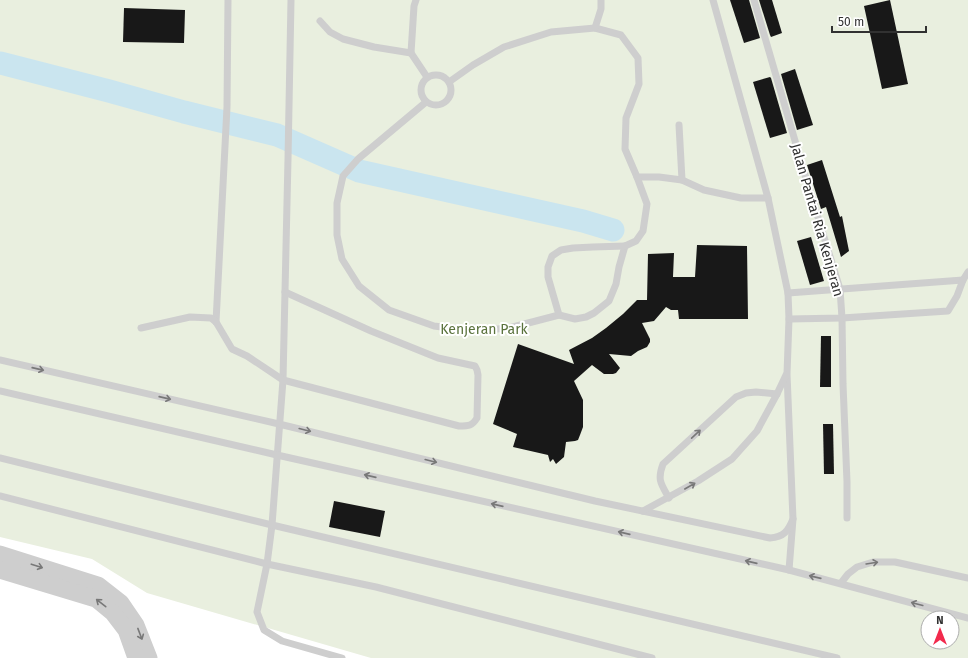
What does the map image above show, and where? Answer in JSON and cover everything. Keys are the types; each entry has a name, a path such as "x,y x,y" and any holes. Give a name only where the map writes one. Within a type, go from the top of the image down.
{"street":[{"path":"0,554 98,585 121,603 136,624 149,658"},
{"path":"0,570 96,599 113,613 126,630 136,658"}],"lane":[{"path":"216,322 227,107 228,0"},
{"path":"291,0 289,148 282,380 272,525 267,564 257,612 264,630 282,641 342,658"},
{"path":"416,0 414,6 411,53 427,78"},
{"path":"595,28 601,9 601,0"},
{"path":"713,0 768,198 788,293 789,319 787,374 793,519 789,570"},
{"name":"Jalan Pantai Ria Kenjeran","path":"754,0 840,289 847,482 846,518"},
{"path":"320,21 330,32 343,39 374,47 411,53"},
{"path":"449,82 473,65 504,47 551,32 595,28 621,35 638,58 639,84 626,118 625,149 638,177 647,204 643,231 636,241 625,246 593,246 573,248 561,250 552,256 548,267 548,277 559,315"},
{"path":"435,75 443,76 449,82 451,88 450,95 446,101 440,105 433,105 426,102 421,94 422,85 427,78 435,75"},
{"path":"426,102 358,159 343,176 337,204 337,235 342,259 359,286 389,310 434,326 473,331 509,328 559,315 575,319 586,317 594,313 609,301 616,284 625,246"},
{"path":"679,125 682,180"},
{"path":"638,177 658,177 682,180 704,190 741,198 768,198"},
{"path":"789,319 842,318 948,311 968,272"},
{"path":"788,293 963,280"},
{"path":"141,328 190,317 210,318 216,322 232,349 247,356 282,380 459,426 473,424 477,418 478,375 475,366 438,358 285,292"},
{"path":"0,355 12,363"},
{"path":"0,360 279,424 595,501 770,538 777,537 788,530 793,519"},
{"path":"643,511 669,498 732,459 757,431 787,374"},
{"path":"0,391 789,570 968,618"},
{"path":"669,498 660,482 660,472 663,464 736,397 746,393 756,392 777,394"},
{"path":"0,458 272,525 836,658"},
{"path":"0,496 267,564 376,587 652,658"},
{"path":"841,583 848,574 857,567 873,562 895,562 968,578"}],"green space":[{"name":"Kenjeran Park","path":"0,0 968,0 968,658 371,658 147,593 92,559 0,537"}],"building":[{"path":"730,0 749,0 760,38 744,43"},
{"path":"759,0 772,0 782,33 771,37"},
{"path":"890,0 908,84 882,89 864,6"},
{"path":"124,8 185,10 184,43 123,42"},
{"path":"795,69 813,125 797,130 781,74"},
{"path":"770,77 787,133 770,138 753,82"},
{"path":"822,160 840,217 842,216 849,251 841,257 826,207 821,209 807,165"},
{"path":"811,237 824,281 810,285 797,241"},
{"path":"697,245 747,246 748,319 679,319 678,310 671,310 666,307 654,321 642,323 650,339 647,347 631,356 609,354 620,368 616,373 604,374 592,365 574,381 583,400 583,427 578,440 566,442 564,457 556,464 553,459 550,462 548,455 513,447 517,434 493,424 518,344 574,364 569,350 592,338 606,328 637,300 647,300 648,254 674,253 673,277 695,277"},
{"path":"821,336 831,336 831,387 820,387"},
{"path":"823,424 833,424 834,474 824,474"},
{"path":"334,501 385,511 380,537 329,527"}],"waterway":[{"path":"0,63 277,135 359,171 583,221 613,230"}]}
